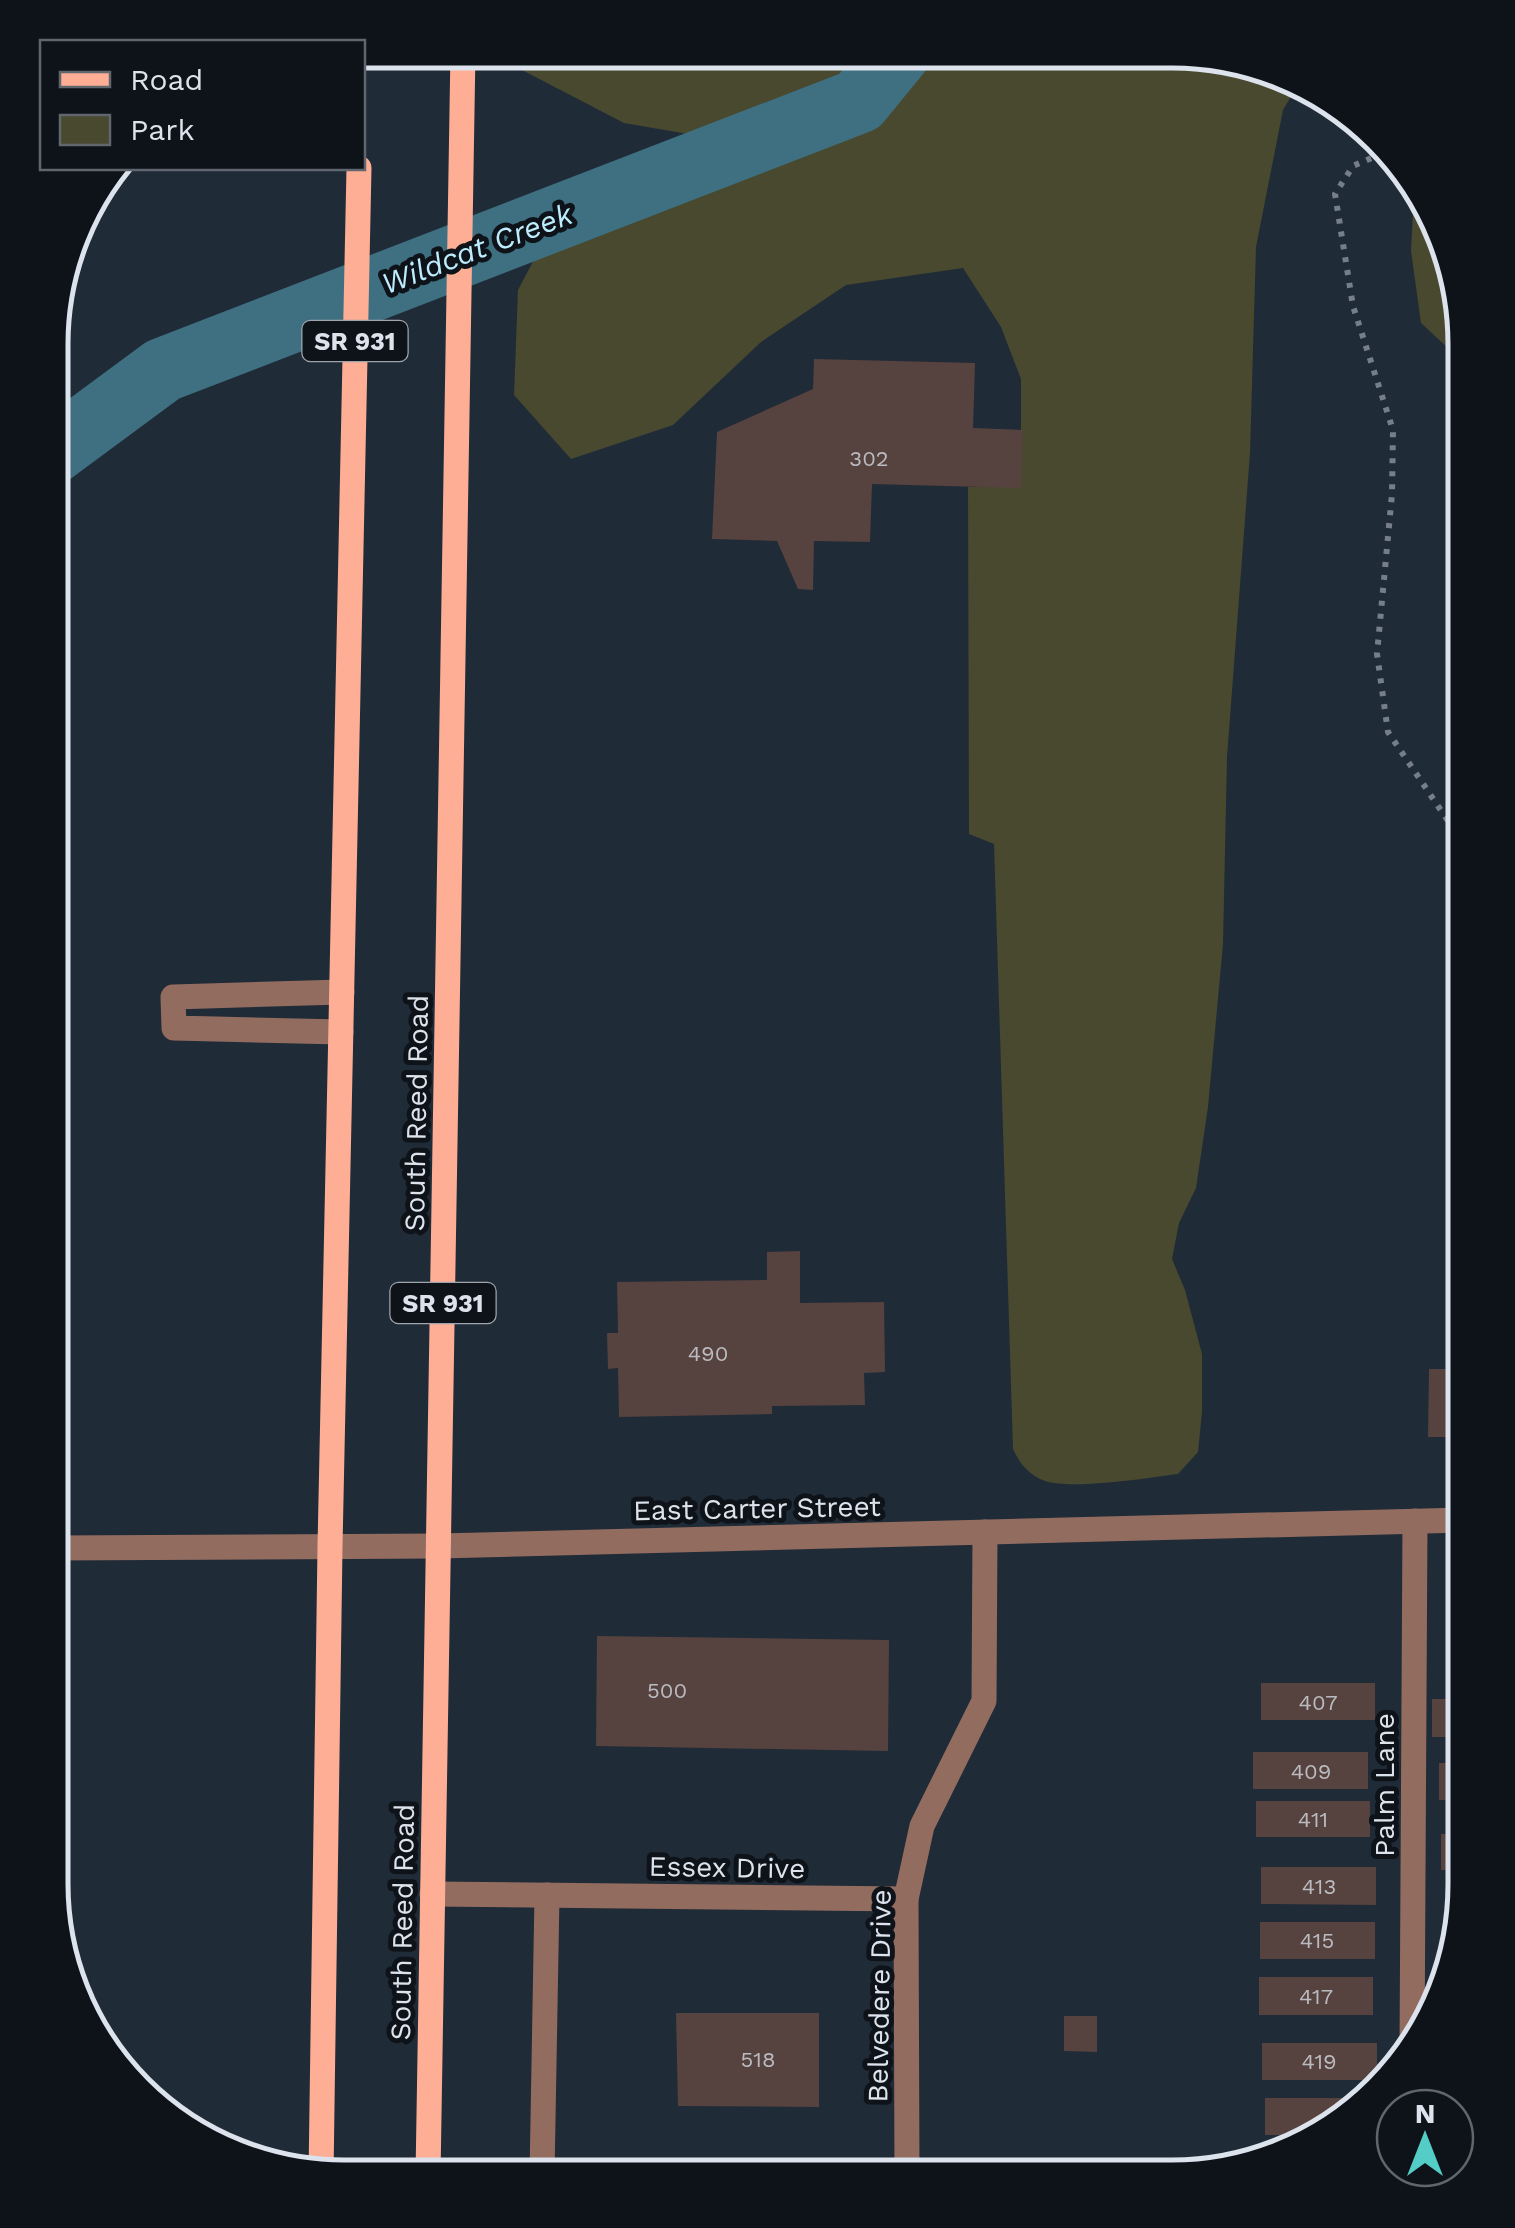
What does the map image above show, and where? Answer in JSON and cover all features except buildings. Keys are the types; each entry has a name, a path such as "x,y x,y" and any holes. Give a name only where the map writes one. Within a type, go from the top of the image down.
{"main road":[{"name":"South Reed Road","path":"428,2160 462,67"},
{"name":"SR 931","path":"321,2159 359,170"}],"street":[{"path":"341,1032 174,1028 173,997 342,992"},
{"name":"Palm Lane","path":"1412,2019 1415,1520"},
{"name":"East Carter Street","path":"68,1548 440,1546 1447,1520"},
{"name":"Belvedere Drive","path":"907,2160 906,1899 922,1826 984,1701 985,1532"},
{"name":"Essex Drive","path":"432,1894 906,1899"},
{"path":"542,2160 547,1896"}],"path":[{"path":"1374,157 1353,166 1334,194 1353,306 1393,430 1392,494 1377,654 1381,694 1388,732 1448,820"}],"green space":[{"path":"1172,67 1243,77 1292,95 1283,110 1256,247 1250,453 1227,757 1223,944 1208,1107 1196,1188 1179,1223 1172,1259 1185,1290 1202,1354 1198,1452 1178,1474 1057,1483 1030,1472 1013,1449 994,844 969,834 968,487 1021,487 1021,379 1001,327 963,268 846,285 761,342 673,425 571,459 514,395 518,290 556,218 746,144 624,123 520,69"},
{"path":"1413,211 1433,255 1442,290 1448,348 1421,323 1411,251"}],"waterway":[{"name":"Wildcat Creek","path":"68,440 163,370 859,101 887,67"}]}
